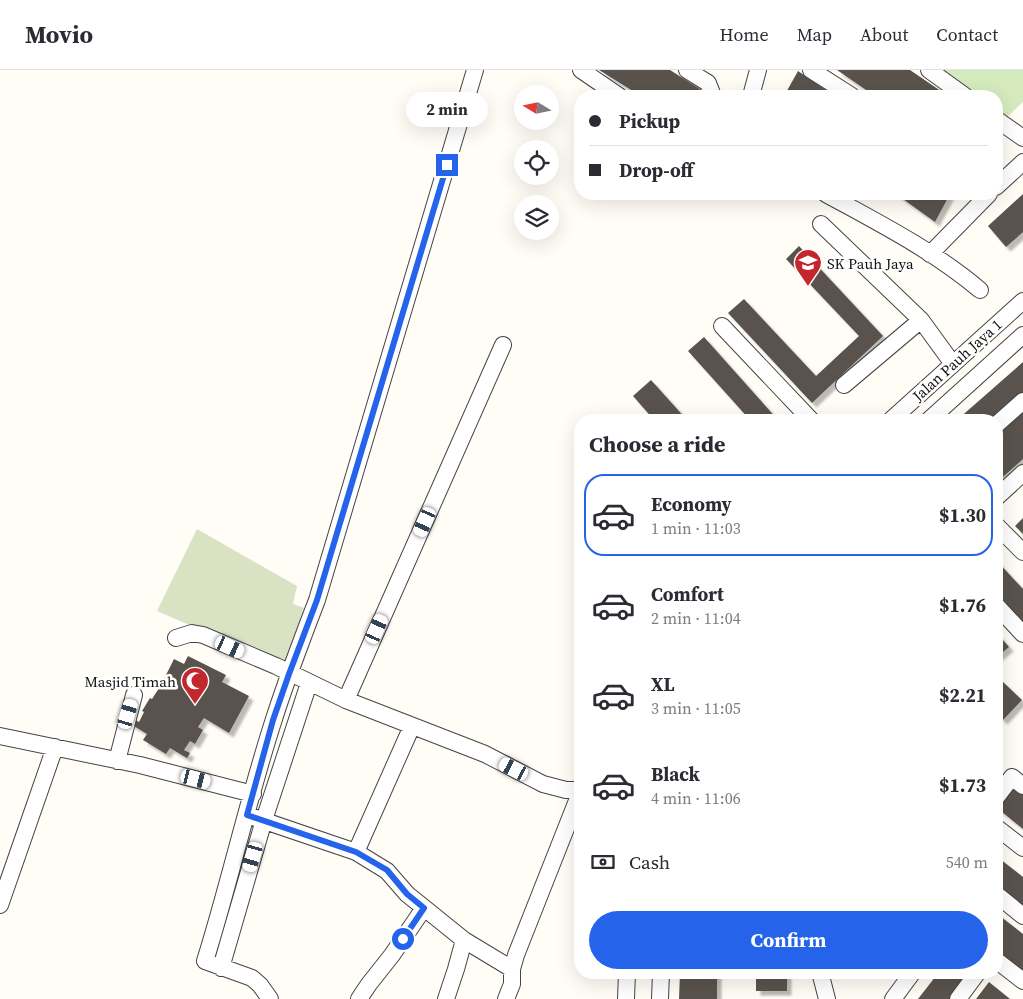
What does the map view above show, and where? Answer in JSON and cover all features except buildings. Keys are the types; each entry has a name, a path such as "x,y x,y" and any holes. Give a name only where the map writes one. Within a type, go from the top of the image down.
{"street":[{"path":"270,999 260,985 252,978 205,961 273,720 317,600 475,70"},
{"path":"581,70 610,90"},
{"path":"686,70 708,83 711,90"},
{"path":"753,90 758,70"},
{"path":"812,70 843,90"},
{"path":"929,70 957,90"},
{"path":"1003,123 1023,138"},
{"path":"1003,181 1023,162"},
{"path":"836,200 930,254 980,290"},
{"path":"930,254 983,200"},
{"path":"821,224 922,320 953,364"},
{"name":"Jalan Pauh Jaya 1","path":"898,414 1023,301"},
{"path":"844,385 922,320"},
{"path":"722,326 804,414"},
{"path":"937,414 1023,335"},
{"path":"346,700 503,345"},
{"path":"1003,419 1023,401"},
{"path":"1003,492 1022,476"},
{"path":"1003,532 1023,552"},
{"path":"1003,613 1023,634"},
{"path":"176,638 192,633 203,635 346,700 485,754 543,784 574,791"},
{"path":"221,968 264,820 309,683"},
{"path":"117,761 134,695"},
{"path":"356,852 412,726"},
{"path":"0,736 140,765 253,794"},
{"path":"0,905 55,747"},
{"path":"1003,789 1012,777 1023,786"},
{"path":"506,999 512,984 512,969 516,955 574,807"},
{"path":"247,815 356,852 387,870 407,894 464,940 512,969"},
{"path":"1003,832 1023,848"},
{"path":"1003,900 1023,916"},
{"path":"360,999 424,908"},
{"path":"446,999 464,940"},
{"path":"1003,965 1023,981"},
{"path":"626,979 626,999"},
{"path":"660,999 661,979"},
{"path":"822,979 827,999"},
{"path":"893,999 908,979"},
{"path":"958,999 973,979"}],"green space":[{"path":"942,70 1023,70 1023,102 1007,117 1003,114 1003,90 970,90"},
{"path":"197,529 297,586 293,604 304,608 285,663 272,661 157,611"}],"place":[{"name":"SK Pauh Jaya","path":"808,287"},
{"name":"Masjid Timah","path":"195,705"}],"route":[{"path":"403,939 424,908 407,894 387,870 356,852 247,815 273,720 317,600 447,165"}]}
